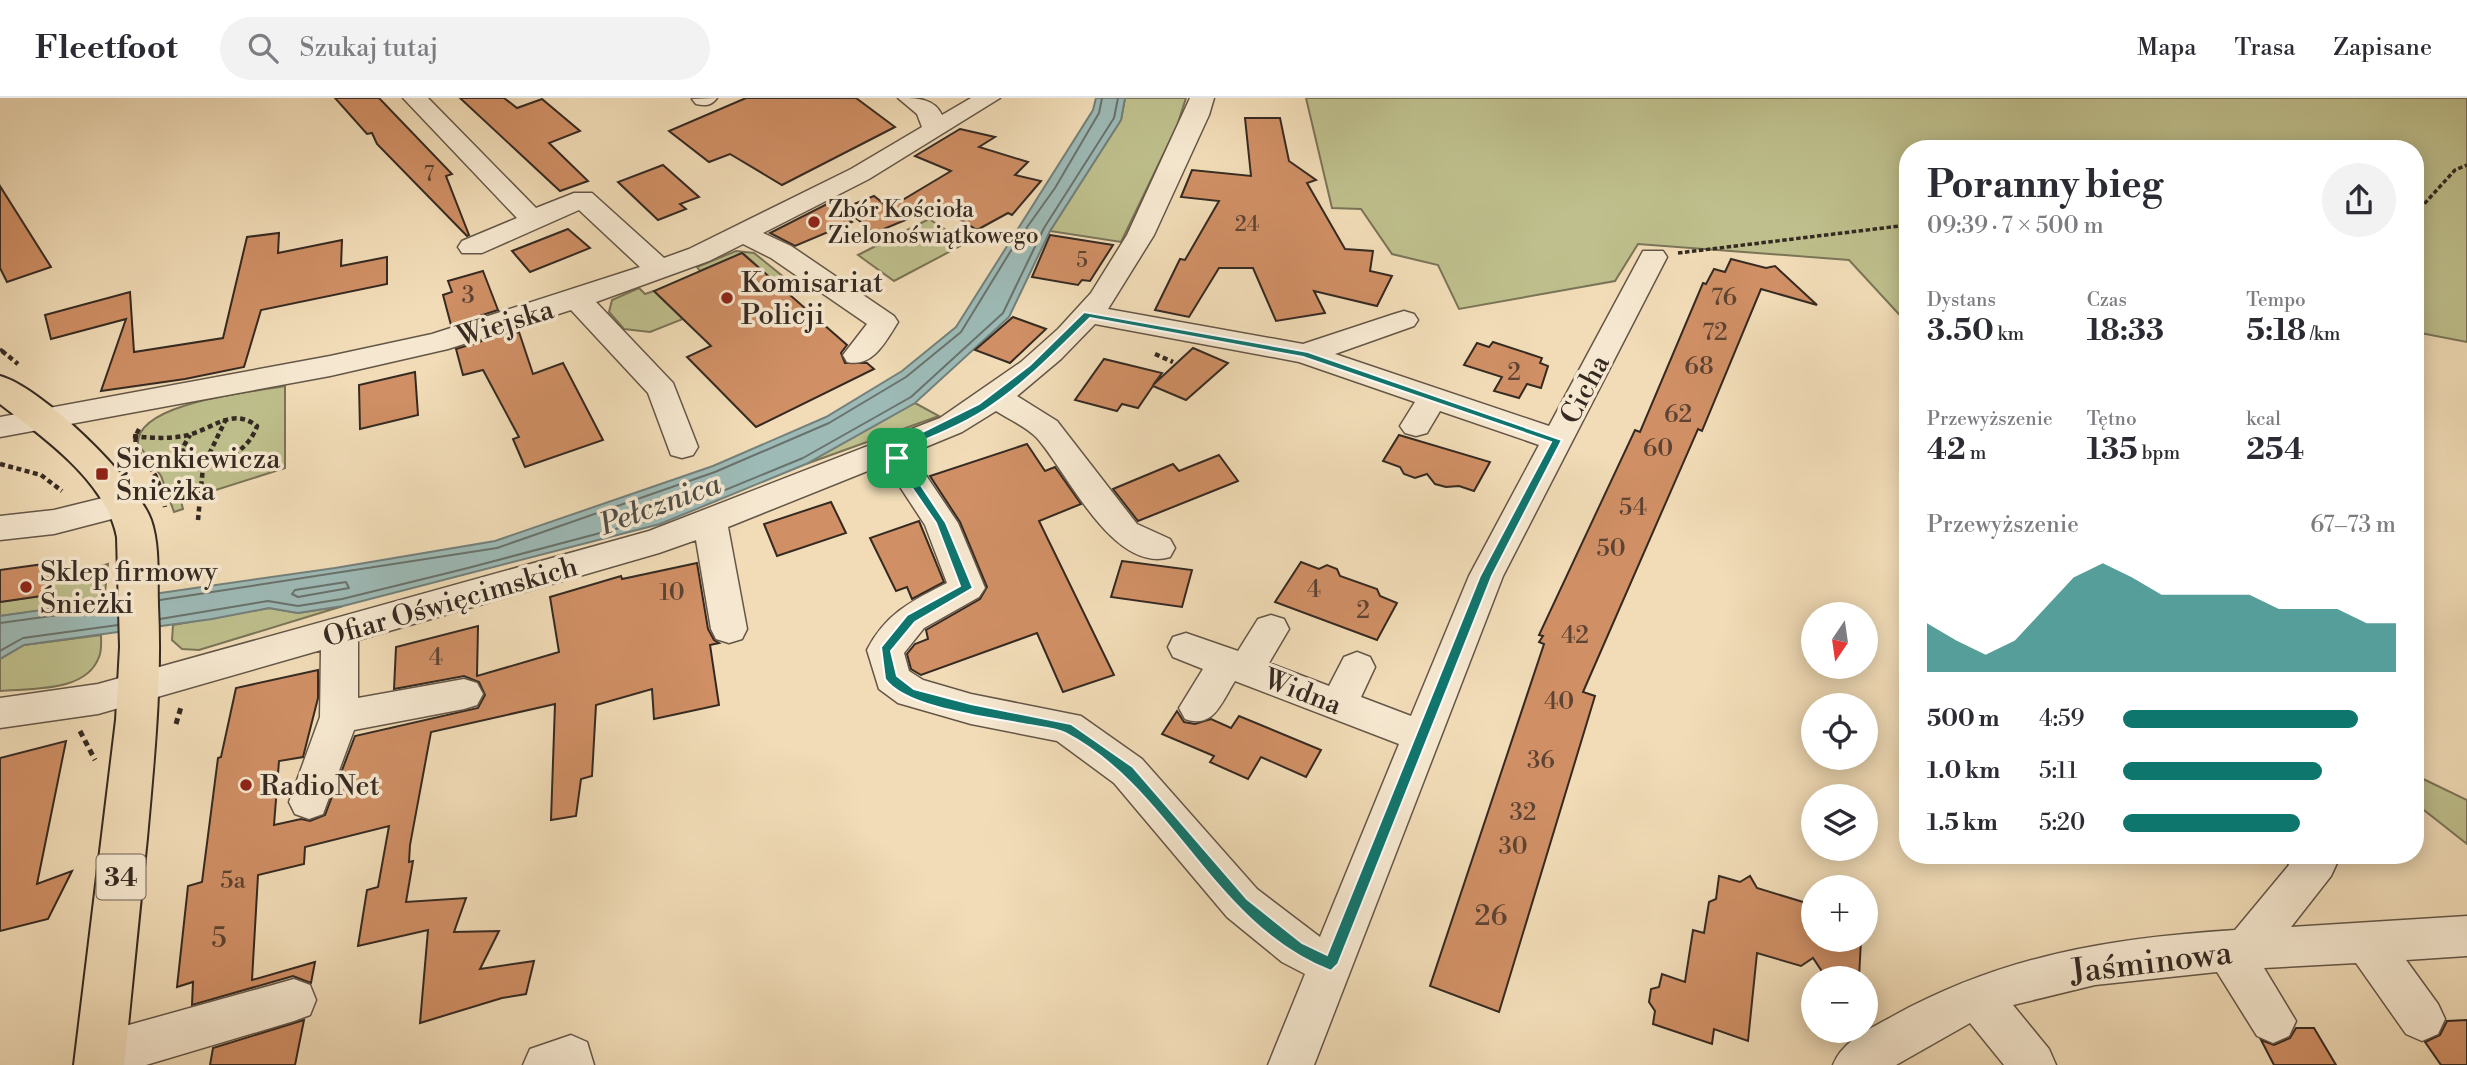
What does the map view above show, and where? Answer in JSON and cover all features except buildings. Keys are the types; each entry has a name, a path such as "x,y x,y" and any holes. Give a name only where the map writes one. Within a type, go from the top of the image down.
{"main road":[{"name":"34","path":"0,387 43,419 102,474 135,525 139,559 139,668 100,1061"}],"street":[{"path":"415,98 532,219"},
{"path":"910,98 928,110 935,130"},
{"name":"Wiejska","path":"0,428 330,366 411,348 578,299 660,270 742,233 860,174 988,98"},
{"name":"Ofiar Oświęcimskich","path":"0,713 60,706 139,668 340,632 659,541 951,425 1034,368 1102,298 1133,245 1197,115 1202,98"},
{"path":"472,247 524,226 532,219 583,200 660,270"},
{"path":"742,233 781,252 884,322 858,355"},
{"name":"Cicha","path":"1291,1065 1486,576 1653,257"},
{"path":"578,299 662,390 682,447"},
{"path":"1087,314 1305,354 1432,399 1495,436 1557,440"},
{"path":"1305,354 1404,320"},
{"path":"995,397 1046,428 1125,533 1158,548"},
{"path":"1416,426 1432,399"},
{"path":"892,450 941,523 967,588 911,618 885,650 891,679 911,692 935,699 1067,727 1128,771 1242,904 1297,948 1331,964"},
{"path":"0,528 54,522 122,505"},
{"path":"710,521 729,629"},
{"path":"1198,708 1270,629"},
{"path":"309,802 339,717 340,632"},
{"name":"Widna","path":"1186,647 1420,736"},
{"path":"1338,705 1357,667"},
{"path":"339,717 464,694"},
{"path":"2273,1021 2237,950 2315,864"},
{"name":"Jaśminowa","path":"1856,1065 1895,1038 1979,999 2046,974 2107,962 2237,950 2467,936"},
{"path":"2367,942 2422,1019"},
{"path":"1979,999 2033,1065"},
{"path":"100,1061 294,1000"},
{"path":"546,1065 571,1058 572,1065"}],"path":[{"path":"2424,204 2455,170 2467,165"},
{"path":"1653,257 1899,226"},
{"path":"198,520 196,495 204,463 214,437 235,407"},
{"path":"133,436 190,435 228,416 251,420 257,426 256,435 236,454 204,463 187,459 183,454 182,449 190,435"},
{"path":"134,447 151,468"},
{"path":"65,729 79,730 94,761 103,758"}],"green space":[{"path":"1125,98 1186,98 1177,126 1121,242 1050,231 1121,120"},
{"path":"1306,98 2467,98 2467,342 2424,334 2424,140 1899,140 1899,314 1849,260 1638,244 1615,281 1459,309 1438,265 1392,254 1361,209 1332,208"},
{"path":"929,219 966,243 894,281 858,255"},
{"path":"736,251 754,253 785,278 777,284 743,253 700,271 697,267"},
{"path":"639,288 645,294 654,291 683,319 650,332 624,329 609,312 612,300"},
{"path":"285,386 285,468 181,501 183,509 174,512 161,476 138,444 142,430 156,418 175,409 224,396"},
{"path":"915,403 939,416 806,464"},
{"path":"108,564 104,602 0,616 0,602 48,595 49,582"},
{"path":"343,606 199,650 182,649 172,640 173,625 269,608 298,613"},
{"path":"101,635 99,657 92,669 82,677 56,686 0,691 0,659 24,645"},
{"path":"2424,779 2467,800 2467,844 2424,810"}],"water":[{"name":"Pełcznica","path":"1096,98 1125,98 1121,120 1050,231 1009,317 915,403 806,464 660,524 343,606 298,613 269,608 212,619 24,645 0,659 0,616 335,568 495,541 713,466 826,417 902,371 956,327 1093,110"}],"place":[{"name":"Zbór Kościoła Zielonoświątkowego","path":"814,222"},
{"name":"Komisariat Policji","path":"727,298"},
{"name":"Sienkiewicza Śnieżka","path":"102,474"},
{"name":"Sklep firmowy Śnieżki","path":"26,587"},
{"name":"RadioNet","path":"246,785"}],"route":[{"path":"1087,314 1305,354 1557,440 1486,576 1331,964 1297,948 1242,904 1128,771 1067,727 971,709 911,692 891,679 885,650 911,618 967,588 941,523 897,458 892,450 951,425 983,407 1034,368 1087,314"}]}
